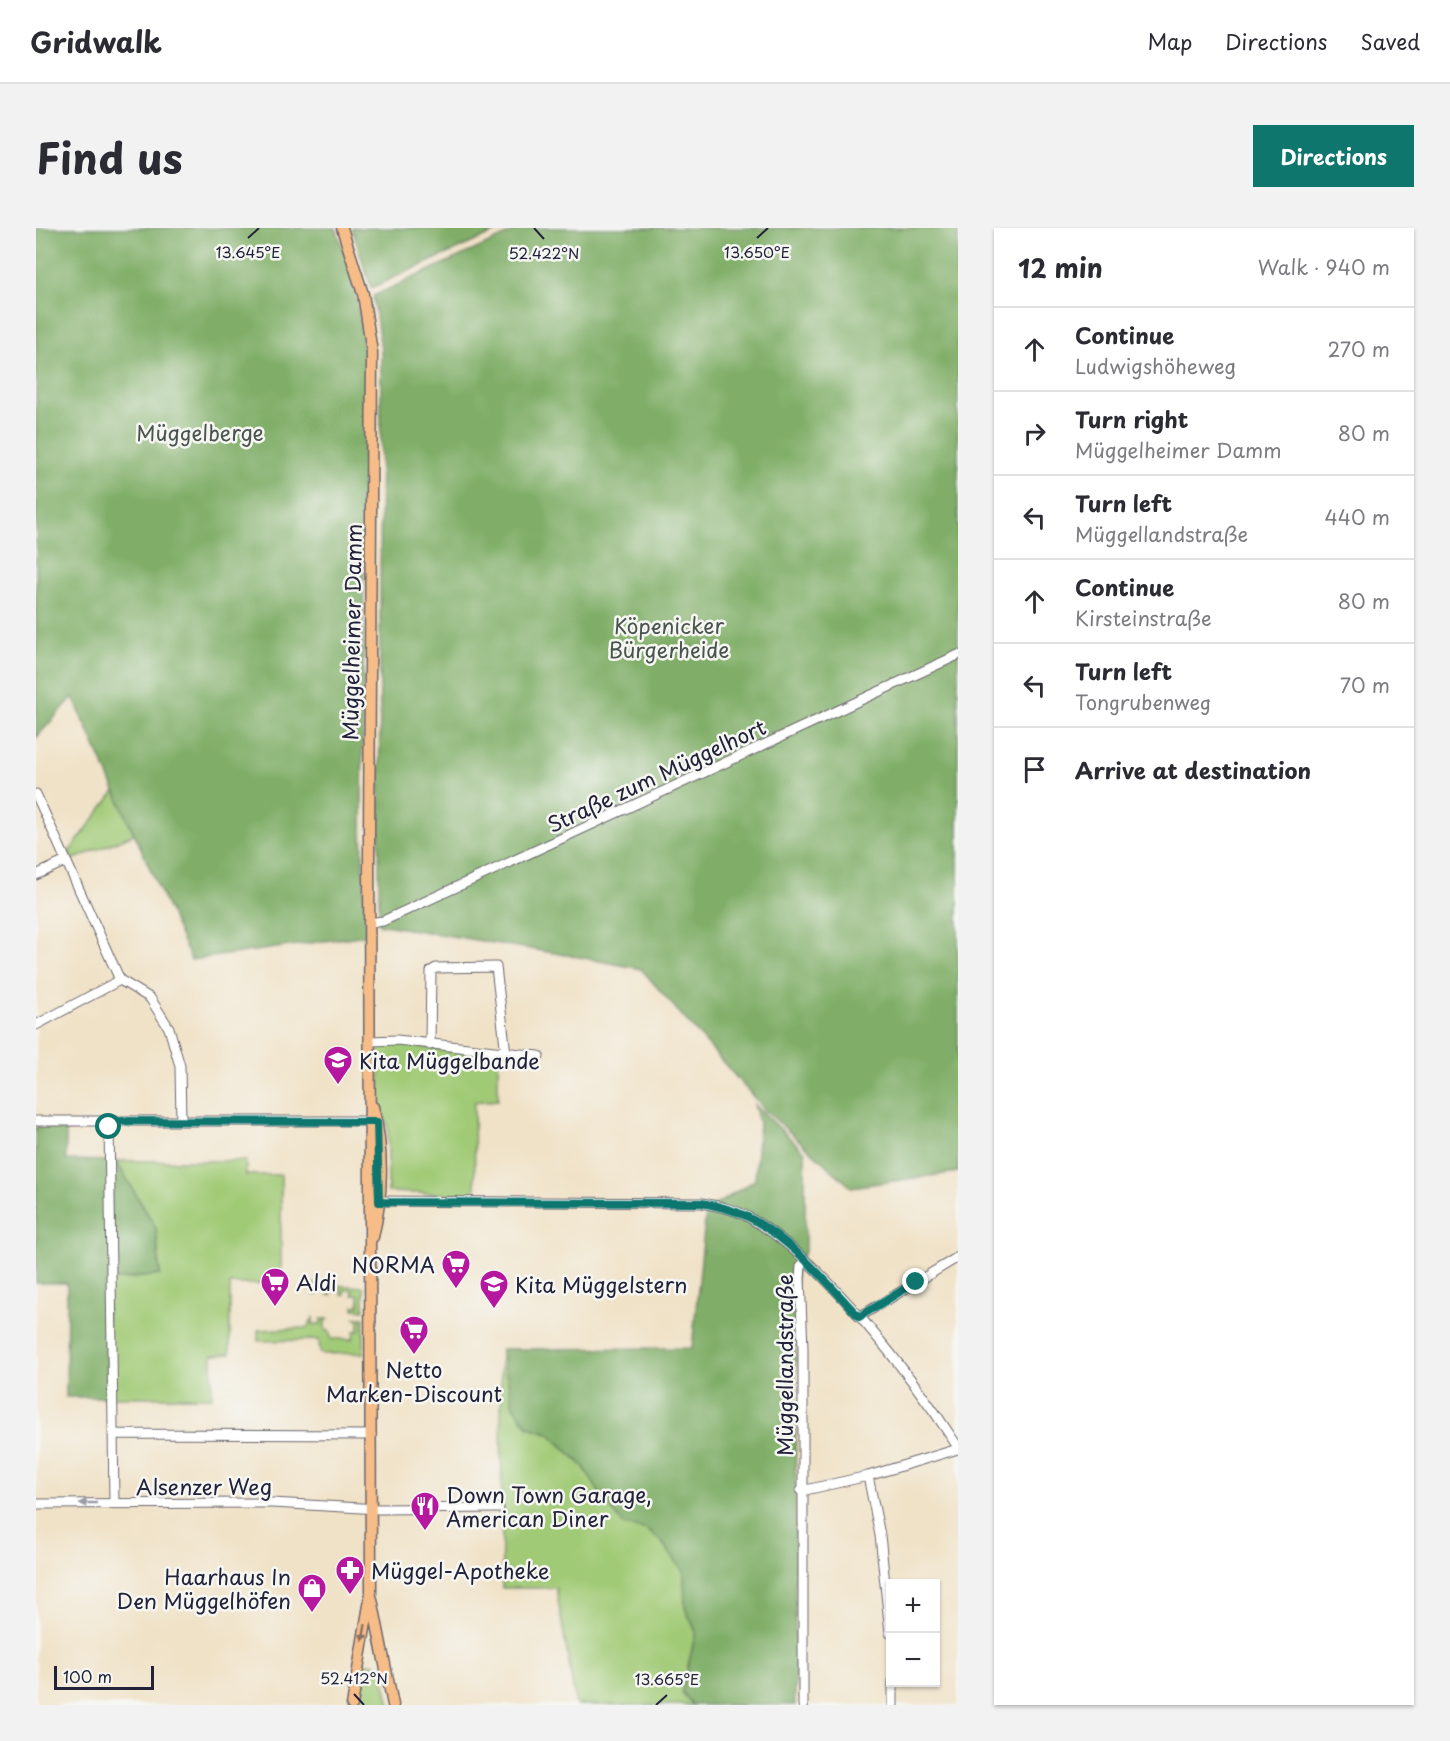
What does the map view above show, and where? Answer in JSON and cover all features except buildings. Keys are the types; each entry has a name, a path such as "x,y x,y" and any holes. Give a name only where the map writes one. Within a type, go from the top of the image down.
{"main road":[{"name":"Müggelheimer Damm","path":"342,228 363,294 372,352 369,923 370,1096 374,1121 375,1201 371,1246 371,1593"},
{"path":"352,1705 371,1593"},
{"path":"371,1593 393,1705"}],"street":[{"name":"Straße zum Müggelhort","path":"369,923 383,921 409,910 958,655"},
{"path":"36,794 120,980 150,998 169,1028 180,1066 181,1120"},
{"path":"36,875 66,861"},
{"path":"430,1045 431,970 496,967 506,1054"},
{"path":"36,1025 120,980"},
{"path":"370,1041 397,1040 539,1056"},
{"path":"36,1121 374,1121"},
{"path":"109,1121 114,1503"},
{"name":"Müggellandstraße","path":"375,1201 702,1203 748,1217 805,1262 801,1266 800,1279 803,1348 801,1491 804,1594 803,1705"},
{"path":"859,1317 958,1257"},
{"path":"801,1491 868,1476 958,1448 859,1317 805,1262"},
{"path":"113,1434 371,1435"},
{"path":"868,1476 880,1535 886,1588"},
{"name":"Alsenzer Weg","path":"36,1503 272,1503 371,1508 499,1508"},
{"path":"892,1687 893,1705"}],"green space":[{"name":"Müggelberge","path":"36,228 336,228 355,293 365,361 362,831 366,935 191,960 73,697 36,738"},
{"path":"352,228 505,228 371,288"},
{"name":"Köpenicker Bürgerheide","path":"522,228 958,228 958,1172 851,1187 765,1110 641,969 379,924 381,350 373,296"},
{"path":"115,791 134,834 72,860 69,852"},
{"path":"389,1043 498,1057 498,1100 474,1102 475,1195 388,1192 388,1126 380,1102 379,1045"},
{"path":"754,1104 805,1152 805,1252 796,1264 795,1705 693,1705 682,1692 696,1632 685,1607 684,1572 661,1541 645,1529 624,1525 602,1497 584,1467 549,1433 529,1427 513,1406 501,1349 692,1348 706,1211 755,1180 759,1123"},
{"path":"36,1127 66,1127 66,1160 116,1161 156,1228 160,1275 107,1281 108,1397 66,1397 67,1283 36,1283"},
{"path":"116,1161 246,1161 246,1175 281,1175 281,1284 230,1284 230,1354 212,1355 212,1397 108,1397 107,1280 160,1275 156,1228"},
{"path":"308,1284 364,1287 364,1310 354,1309 354,1306 359,1306 359,1295 353,1295 353,1290 345,1290 345,1295 342,1295 342,1290 332,1290 331,1295 328,1295 328,1290 318,1290 315,1295 315,1290 308,1290"},
{"path":"313,1318 313,1324 321,1324 321,1319 330,1319 325,1320 325,1330 330,1331 331,1339 353,1339 354,1331 359,1331 359,1320 354,1318 364,1318 364,1353 322,1354 319,1340 258,1341 258,1330 307,1328"},
{"path":"501,1349 513,1406 529,1427 549,1433 584,1467 602,1497 624,1525 645,1529 661,1541 684,1572 685,1607 696,1632 682,1692 693,1705 576,1705 556,1588 502,1588"},
{"path":"369,1663 381,1666 390,1705 355,1705 362,1668"}],"place":[{"name":"Kita Müggelbande","path":"338,1086"},
{"name":"NORMA","path":"456,1290"},
{"name":"Aldi","path":"275,1308"},
{"name":"Kita Müggelstern","path":"494,1310"},
{"name":"Netto Marken-Discount","path":"414,1356"},
{"name":"Down Town Garage, American Diner","path":"425,1532"},
{"name":"Müggel-Apotheke","path":"350,1596"},
{"name":"Haarhaus In Den Müggelhöfen","path":"312,1614"}],"route":[{"path":"109,1127 109,1121 377,1122 379,1202 702,1203 735,1211 766,1228 805,1262 859,1317 916,1282"}]}
